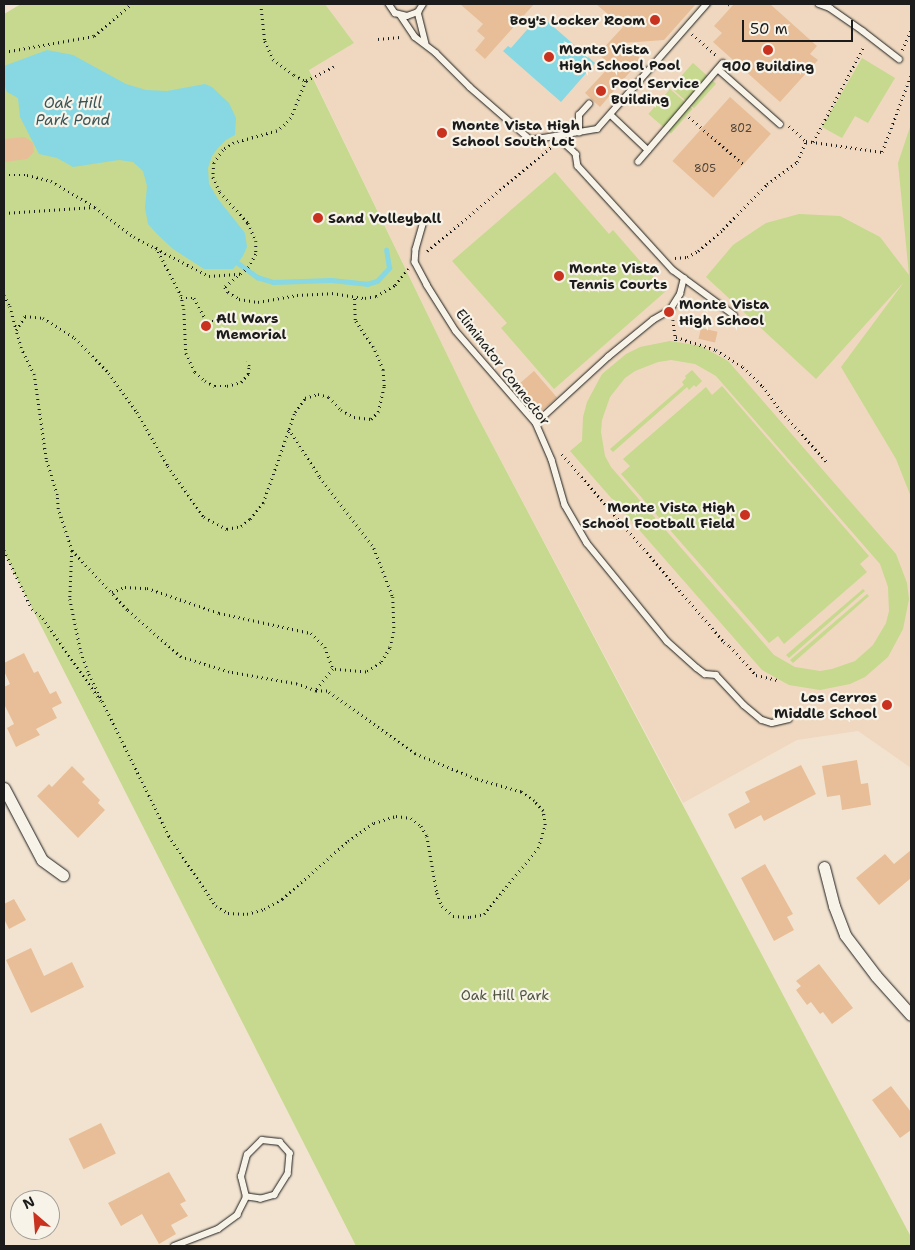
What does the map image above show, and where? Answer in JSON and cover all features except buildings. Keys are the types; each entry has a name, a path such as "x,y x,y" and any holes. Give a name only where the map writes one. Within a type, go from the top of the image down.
{"street":[{"path":"4,788 42,860 63,875"},
{"path":"824,867 834,906 845,935 876,976 911,1015"}],"lane":[{"path":"389,4 395,13 401,16 418,12 423,4"},
{"path":"401,16 415,37 426,44 470,87 530,140 558,137 597,129 707,4"},
{"path":"819,4 830,8 869,35 898,59"},
{"path":"418,12 426,44"},
{"path":"638,162 723,63"},
{"path":"718,69 782,123"},
{"path":"579,133 579,116 589,104"},
{"path":"611,115 648,150"},
{"path":"558,137 576,154 578,166 673,270 734,315"},
{"name":"Eliminator Connector","path":"423,225 416,249 415,262 426,284 456,331 536,423 552,460 558,487 576,527 603,566 667,641 697,668 705,674 716,675 744,705 762,720 772,723 789,718"},
{"path":"536,423 608,357 653,320 670,310 680,294 684,278"},
{"path":"174,1246 218,1229 237,1215 246,1197 242,1177 247,1155 262,1140 280,1142 290,1153 288,1174 284,1181 275,1195 261,1200 246,1197"}],"path":[{"path":"4,52 94,36 131,4"},
{"path":"261,4 265,40 274,59 294,75 306,80"},
{"path":"685,28 723,63"},
{"path":"898,59 911,30"},
{"path":"813,142 869,35"},
{"path":"378,39 406,36"},
{"path":"239,299 228,292 225,287 243,274 248,267 256,254 256,241 248,223 220,192 213,177 214,163 224,150 234,143 277,131 285,125 291,118 306,80 334,67"},
{"path":"782,123 806,141 882,152 911,75"},
{"path":"682,111 743,164"},
{"path":"673,270 675,258 687,257 698,251 723,229 766,184 797,162 806,141"},
{"path":"4,175 27,175 51,181 96,206 134,237 209,276 243,274"},
{"path":"4,213 96,206"},
{"path":"156,247 160,260 176,284 181,298 188,361 200,376 215,386 241,382 248,374 250,366 247,361"},
{"path":"4,295 10,306 21,348 34,375 46,459 57,495 58,509 72,551 70,599 75,625 89,674 169,836 216,906 228,913 247,914 264,909 282,899 348,841 374,822 396,816 411,818 421,826 427,836 437,894 442,906 453,916 470,917 484,914 538,848 545,824 543,812 534,801 521,792 476,779 415,754 327,692 316,691 297,684 229,672 181,656 127,610 72,551"},
{"path":"16,330 24,316 43,318 75,338 109,373 137,412 168,466 204,517 227,530 241,526 250,519 263,503 295,412 305,398 318,394 329,397 341,410 354,417 371,419 378,412 384,386 382,370 373,347 355,320 354,296"},
{"path":"181,298 194,298 207,321 221,321 224,317"},
{"path":"670,310 675,326 676,342"},
{"path":"676,337 716,350 743,367 763,386 782,412 828,462"},
{"path":"289,429 320,477 374,548 393,597 394,632 390,648 381,663 366,672 333,668"},
{"path":"556,447 724,642 730,646 756,675 778,680"},
{"path":"4,550 32,609 43,618 107,709"},
{"path":"112,592 125,587 147,588 219,614 311,633 325,647 333,668"},
{"path":"316,691 333,668"}],"shaded area":[{"name":"Monte Vista High School","path":"325,4 911,4 911,768 858,731 797,740 683,803 473,408 309,69 354,43"}],"green space":[{"name":"Oak Hill Park","path":"21,4 325,4 354,43 309,70 473,408 911,1237 911,1246 356,1246 4,553 4,14"},
{"path":"862,58 895,78 868,123 855,116 842,138 822,127"},
{"path":"693,63 716,84 694,108 671,88"},
{"path":"670,89 693,109 671,134 648,114"},
{"path":"911,124 911,497 896,459 841,367 904,282 816,379 706,277 733,245 766,223 799,214 840,216 880,237 909,275 898,163"},
{"name":"Monte Vista Tennis Courts","path":"555,172 609,234 613,230 666,291 554,389 501,328 507,323 452,261"},
{"path":"670,341 701,346 728,361 896,554 907,583 909,599 903,629 888,657 865,677 850,684 820,690 789,685 762,670 570,451 582,441 583,417 587,402 602,374 626,354 640,347","holes":["671,360 695,364 716,376 880,564 888,587 889,611 886,623 873,645 855,661 820,671 795,667 774,655 611,467 605,456 601,432 602,420 610,397 625,378 635,371 658,362"]},
{"path":"692,370 702,381 696,387 694,385 689,390 687,387 613,452 610,449 684,385 682,382 686,378 685,376"},
{"name":"Monte Vista High School Football Field","path":"722,386 869,556 860,564 867,572 784,644 778,636 769,643 621,474 630,466 623,459 706,387 712,395"},
{"path":"863,589 865,591 789,658 786,655"},
{"path":"867,594 869,596 793,663 790,660"}],"water":[{"name":"Monte Vista High School Pool","path":"540,15 595,63 561,102 503,51 508,46 511,48"},
{"name":"Oak Hill Park Pond","path":"47,50 73,55 126,84 146,90 167,91 205,84 212,87 229,103 236,118 235,135 218,148 212,156 208,168 209,184 218,199 245,233 247,247 233,269 204,269 173,249 157,234 148,224 145,208 147,186 143,171 133,162 119,160 73,167 57,158 39,154 20,117 18,98 7,92 4,84 4,66"}],"waterway":[{"path":"238,263 257,277 273,282 331,280 367,284 377,281 389,268 386,250"}],"place":[{"name":"Boy's Locker Room","path":"655,20"},
{"name":"900 Building","path":"768,50"},
{"name":"Monte Vista High School Pool","path":"549,57"},
{"name":"Pool Service Building","path":"601,91"},
{"name":"Monte Vista High School South Lot","path":"442,133"},
{"name":"Sand Volleyball","path":"318,218"},
{"name":"Monte Vista Tennis Courts","path":"559,276"},
{"name":"Monte Vista High School","path":"669,312"},
{"name":"All Wars Memorial","path":"206,326"},
{"name":"Monte Vista High School Football Field","path":"745,515"},
{"name":"Los Cerros Middle School","path":"887,705"}]}
